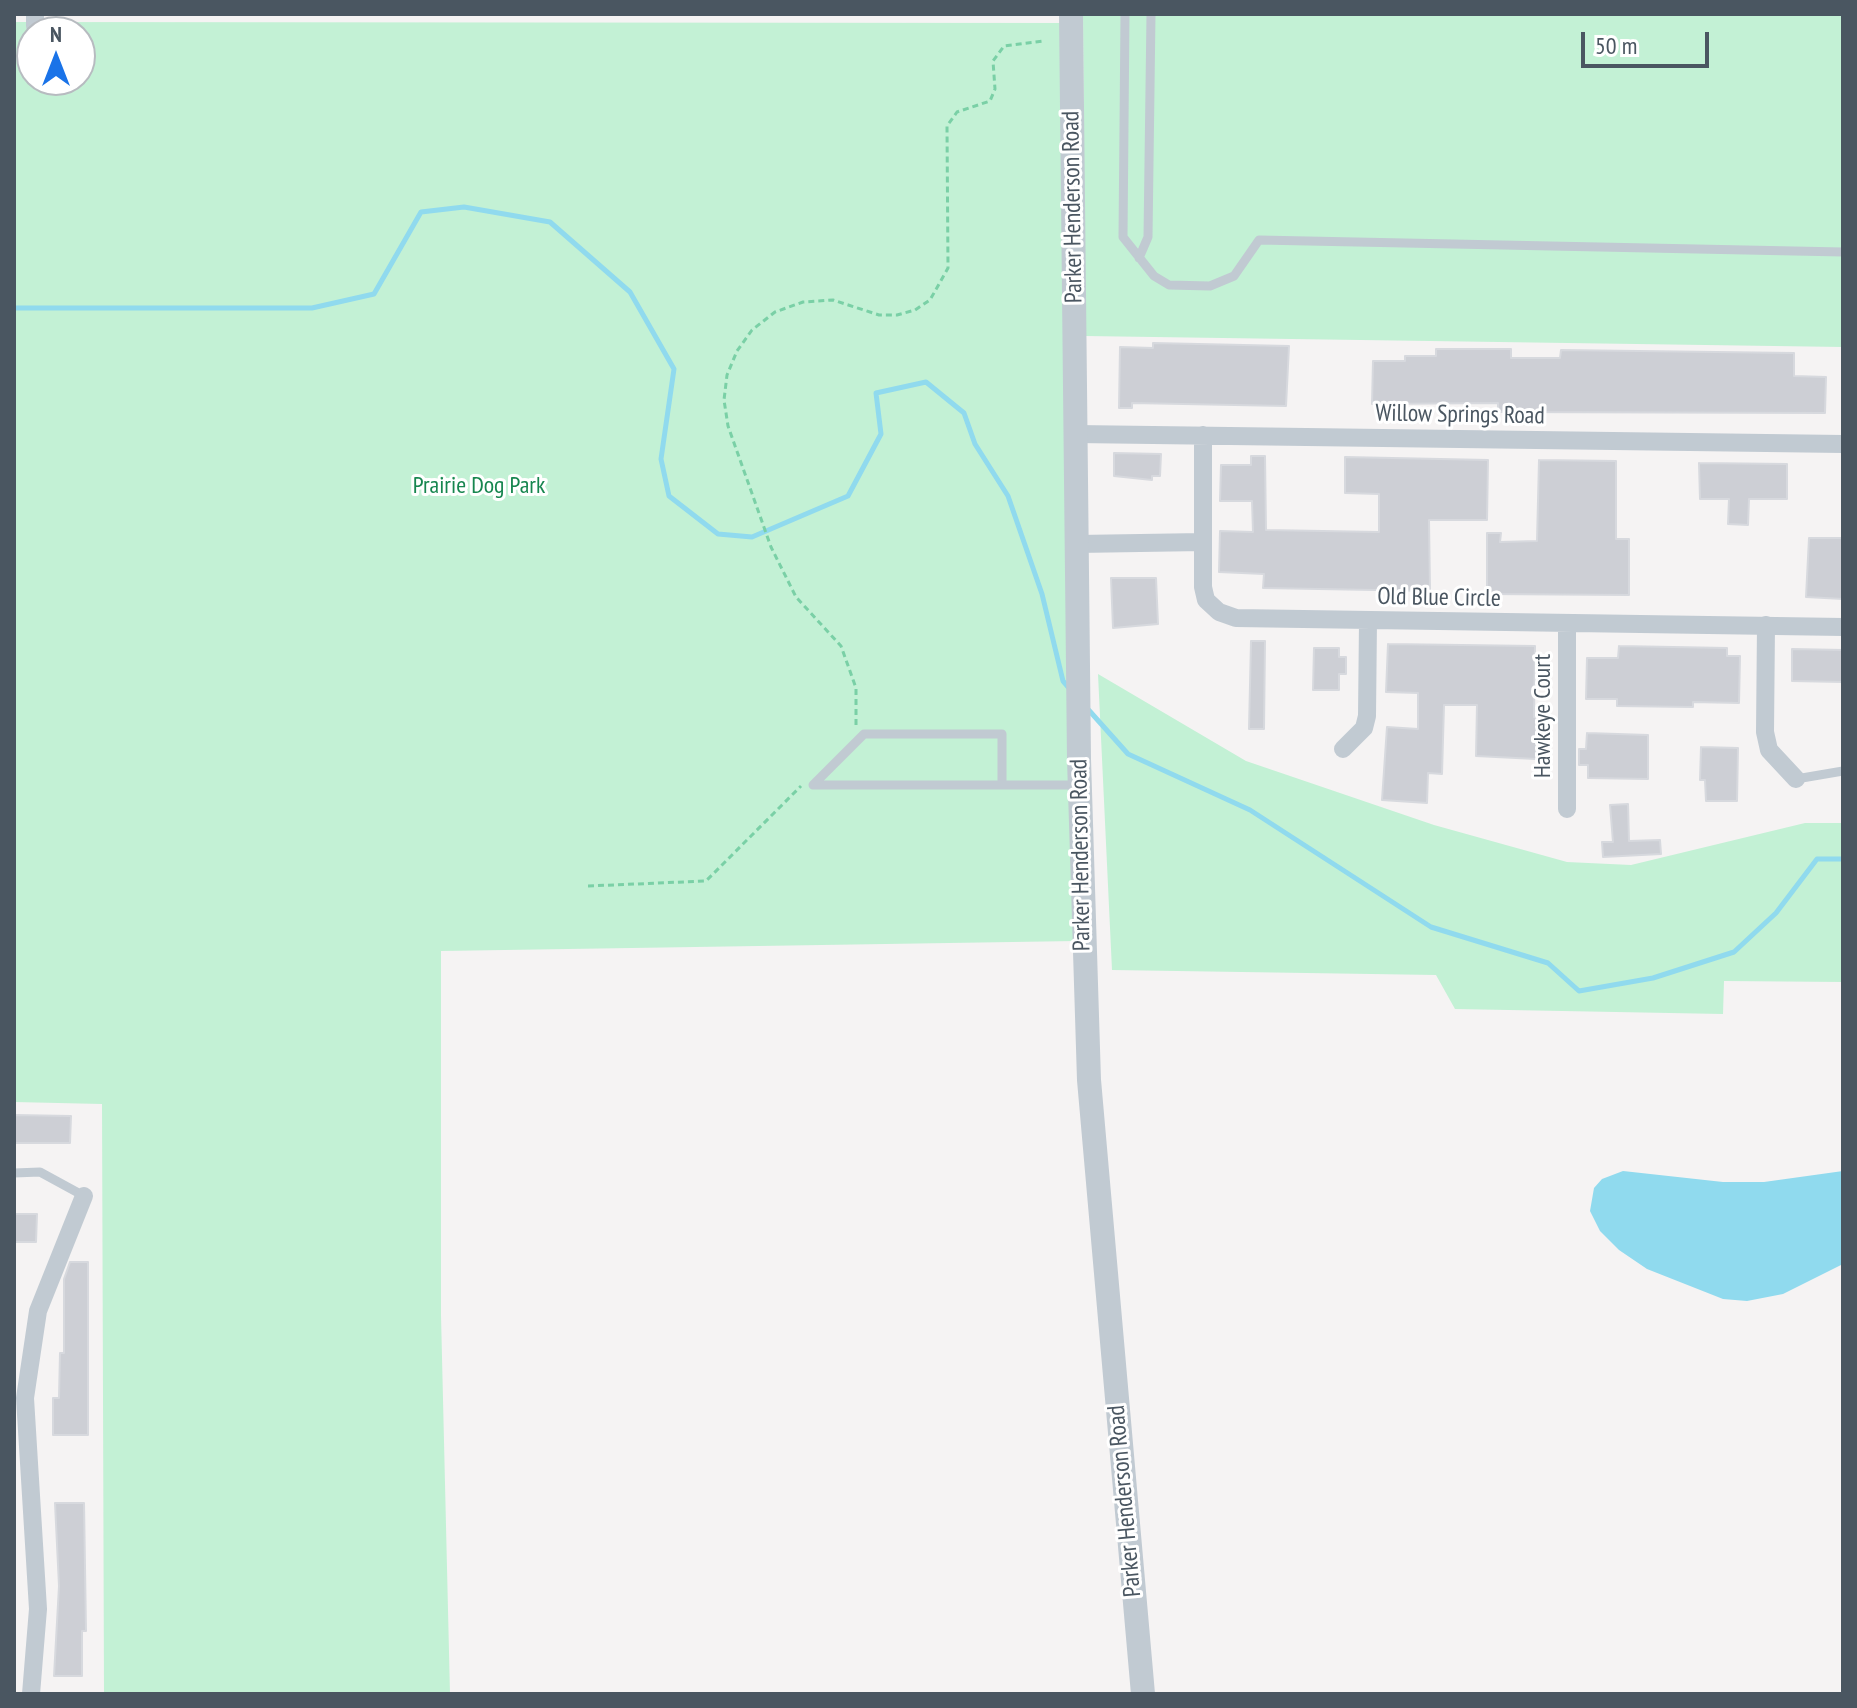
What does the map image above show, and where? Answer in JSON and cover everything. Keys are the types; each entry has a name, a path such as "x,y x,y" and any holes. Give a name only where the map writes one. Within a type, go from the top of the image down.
{"street":[{"name":"Parker Henderson Road","path":"1071,14 1079,785 1089,1080 1143,1694"},
{"name":"Willow Springs Road","path":"1076,434 1843,444"},
{"name":"Old Blue Circle","path":"1203,435 1206,600 1219,612 1236,618 1843,627"},
{"path":"1077,544 1203,542"},
{"path":"1343,749 1364,728 1367,716 1368,621"},
{"name":"Hawkeye Court","path":"1567,623 1567,809"},
{"path":"1766,625 1765,732 1769,750 1796,779"},
{"path":"31,1694 38,1609 25,1398 38,1311 84,1196"}],"lane":[{"path":"1125,14 1123,237 1154,276 1169,285 1210,286 1234,276 1259,240 1843,252"},
{"path":"1139,258 1148,237 1151,14"},
{"path":"1002,785 1002,734 864,734 813,785 1002,785 1079,785"},
{"path":"1796,779 1843,771"},
{"path":"14,1173 40,1172 84,1196"}],"path":[{"path":"856,729 856,688 841,646 796,597 771,547 728,426 725,388 737,351 752,330 775,312 803,302 833,300 879,315 897,315 915,310 930,300 948,268 947,126 957,112 990,101 995,89 993,61 1004,46 1044,41"},
{"path":"588,886 706,881 807,780"}],"green space":[{"path":"1083,14 1843,14 1843,347 1085,336"},
{"name":"Prairie Dog Park","path":"14,22 16,96 96,96 96,22 1060,23 1076,941 441,951 441,1315 450,1694 104,1694 102,1104 14,1102"},
{"path":"1098,674 1246,761 1434,825 1567,862 1631,865 1805,823 1843,823 1843,982 1724,981 1723,1014 1455,1009 1436,975 1112,970"}],"water":[{"path":"1623,1171 1723,1182 1764,1182 1843,1171 1843,1264 1783,1294 1747,1301 1723,1299 1647,1269 1619,1250 1600,1231 1590,1211 1594,1188 1602,1179"}],"building":[{"path":"1153,343 1289,346 1286,406 1132,403 1132,408 1119,408 1120,347 1153,348"},
{"path":"1436,349 1511,349 1511,358 1560,358 1561,350 1794,353 1794,376 1826,377 1825,413 1498,412 1498,403 1372,404 1373,361 1405,361 1405,356 1436,356"},
{"path":"1114,453 1161,454 1160,476 1152,476 1152,480 1114,476"},
{"path":"1251,456 1265,456 1266,530 1379,532 1379,494 1345,493 1345,457 1488,460 1487,520 1429,520 1430,591 1263,588 1264,574 1219,572 1220,531 1253,532 1252,501 1220,501 1221,465 1251,465"},
{"path":"1539,460 1616,461 1616,539 1629,539 1629,595 1487,594 1487,533 1501,533 1500,542 1537,541"},
{"path":"1699,463 1787,464 1787,499 1749,499 1748,525 1728,524 1729,499 1700,499"},
{"path":"1809,538 1843,538 1843,599 1806,597"},
{"path":"1111,578 1156,578 1158,624 1113,628"},
{"path":"1251,641 1265,641 1264,729 1249,729"},
{"path":"1388,644 1535,646 1534,717 1539,717 1536,759 1476,756 1477,705 1444,705 1442,774 1428,773 1427,803 1382,800 1387,727 1418,729 1418,693 1386,692"},
{"path":"1619,646 1727,648 1727,656 1740,656 1739,703 1693,702 1693,707 1617,706 1617,699 1586,699 1587,658 1618,658"},
{"path":"1314,648 1339,648 1339,657 1346,657 1346,674 1339,674 1339,690 1313,690"},
{"path":"1792,649 1843,650 1843,682 1792,681"},
{"path":"1587,733 1648,735 1648,779 1588,778 1588,765 1579,765 1579,749 1586,749"},
{"path":"1701,747 1738,748 1737,801 1706,801 1705,780 1700,780"},
{"path":"1628,804 1629,841 1660,840 1661,854 1603,857 1602,842 1613,842 1610,805"},
{"path":"14,1115 71,1116 70,1143 14,1143"},
{"path":"14,1214 37,1214 36,1242 14,1242"},
{"path":"70,1262 88,1262 88,1435 53,1435 53,1398 59,1398 60,1353 64,1353 64,1279"},
{"path":"55,1503 84,1503 86,1631 82,1631 82,1676 54,1676 59,1586"}],"waterway":[{"path":"14,308 312,308 374,294 421,212 464,207 550,222 630,292 674,369 661,459 669,496 718,534 752,537 848,496 881,434 876,393 926,382 964,413 975,444 1008,496 1042,594 1063,681 1069,688"},
{"path":"1086,707 1128,754 1250,810 1431,927 1548,963 1579,991 1653,978 1734,952 1776,913 1817,859 1843,859"}]}
